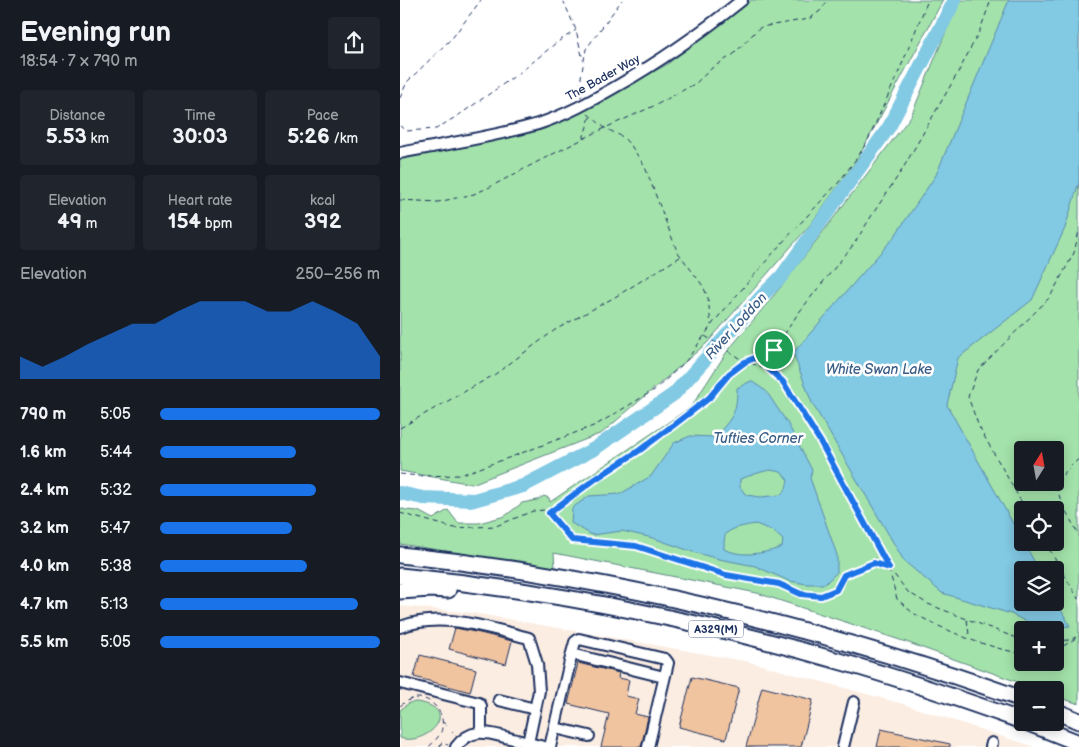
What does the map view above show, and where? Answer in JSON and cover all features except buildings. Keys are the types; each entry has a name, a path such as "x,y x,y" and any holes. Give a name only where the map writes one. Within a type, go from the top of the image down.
{"highway":[{"name":"A329(M)","path":"400,555 483,565 626,588 726,610 863,646 1014,696"},
{"name":"A329(M)","path":"400,576 483,585 586,602 707,627 812,653 925,687 1014,718"},
{"name":"A329(M)","path":"400,591 451,590 586,602"},
{"path":"1064,714 1079,720"},
{"path":"1049,731 1079,743"}],"street":[{"name":"The Bader Way","path":"400,153 491,136 539,123 584,106 673,51 742,0"},
{"path":"400,627 411,623 436,620 464,622 530,638 537,664 539,691 528,743"},
{"path":"550,747 575,642 579,639 664,659 668,663 648,747"},
{"path":"572,654 664,678"},
{"path":"400,683 479,703 481,708 481,732"},
{"path":"499,700 535,709"},
{"path":"843,747 854,702"},
{"path":"554,728 589,736"},
{"path":"452,746 467,736 486,732 544,747"}],"path":[{"path":"400,98 407,82 453,37 481,0"},
{"path":"563,0 576,30 583,64"},
{"path":"584,106 580,100 581,77 586,49 622,0"},
{"path":"400,200 438,202 474,194 605,128 658,104 696,83 712,68 734,54 761,27 809,19 820,11 828,0"},
{"path":"400,474 419,476 460,475 511,458 596,425 656,389 686,361 711,325 780,245 839,182 868,138 900,69 928,0"},
{"path":"768,368 774,350 797,315 854,244 902,170 960,69 980,30 992,0"},
{"path":"400,126 406,131 436,128 462,113 522,71 576,30"},
{"path":"582,140 590,116 605,128 623,137 632,147 645,167 681,257 691,269 710,302 711,325"},
{"path":"1021,501 978,427 968,397 978,370 1050,297 1074,253 1079,231"},
{"path":"400,428 494,375 555,330 681,257"},
{"path":"704,336 745,362 768,368 783,382 820,441 878,550 889,568 908,592 928,604 1014,637"},
{"path":"549,513 594,480 640,450 709,398 729,374 745,362 774,350"},
{"path":"1079,459 1061,477 1056,487 1062,506 1079,535"},
{"path":"400,513 454,528 496,526 533,511 545,510 572,540 636,546 726,575 779,584 801,594 821,596 836,590 844,575 874,563 889,568"},
{"path":"874,563 878,550"},
{"path":"1050,551 1079,600"},
{"path":"889,568 897,599 913,613 968,638 1001,650 1014,652"},
{"path":"968,619 968,638"},
{"path":"1064,640 1079,635"},
{"path":"1064,645 1079,635"},
{"path":"400,706 408,700 419,698 428,701 441,714 442,730 429,747"},
{"path":"443,722 453,733"},
{"path":"440,747 442,743 452,746"}],"shaded area":[{"path":"400,606 474,613 750,662 903,704 1035,747 400,747"}],"green space":[{"path":"751,0 943,0 857,160 810,225 707,343 602,433 472,484 400,471 400,159 544,129 666,65"},
{"path":"959,0 1079,0 1079,704 1064,699 1064,681 1015,681 906,642 757,593 554,553 555,568 400,544 400,508 418,511 433,519 448,510 458,523 479,523 505,516 522,503 537,500 544,496 549,498 550,502 691,407 726,353 784,283 911,116"},
{"path":"416,702 430,706 438,711 439,718 436,726 421,737 400,738 400,710 409,703"}],"water":[{"name":"White Swan Lake","path":"1009,0 1079,0 1079,182 1065,228 1032,300 958,358 947,405 1014,525 1014,551 1028,551 1034,561 1014,561 1014,611 1062,611 1070,626 1064,627 1064,621 1025,621 1011,614 942,593 904,561 812,403 793,353 894,237 936,175"},
{"name":"Tufties Corner","path":"751,381 766,391 788,424 812,470 810,478 837,555 837,572 825,584 789,581 755,566 719,559 653,538 622,531 592,535 571,523 572,508 589,496 620,494 651,476 674,443 690,436 715,437 726,425 735,410 737,388","holes":["770,470 781,472 788,480 786,489 780,495 761,497 746,495 740,487 740,479","756,524 773,531 783,540 782,547 753,554 736,553 724,549 727,533 739,527"]}],"waterway":[{"name":"River Loddon","path":"400,493 423,498 474,500 523,486 594,449 674,394 781,277 889,127 955,0"}],"route":[{"path":"774,350 768,368 783,382 820,441 889,568 874,563 844,575 836,590 821,596 801,594 779,584 726,575 636,546 572,540 549,513 594,480 640,450 709,398 729,374 745,362 774,350"}]}
